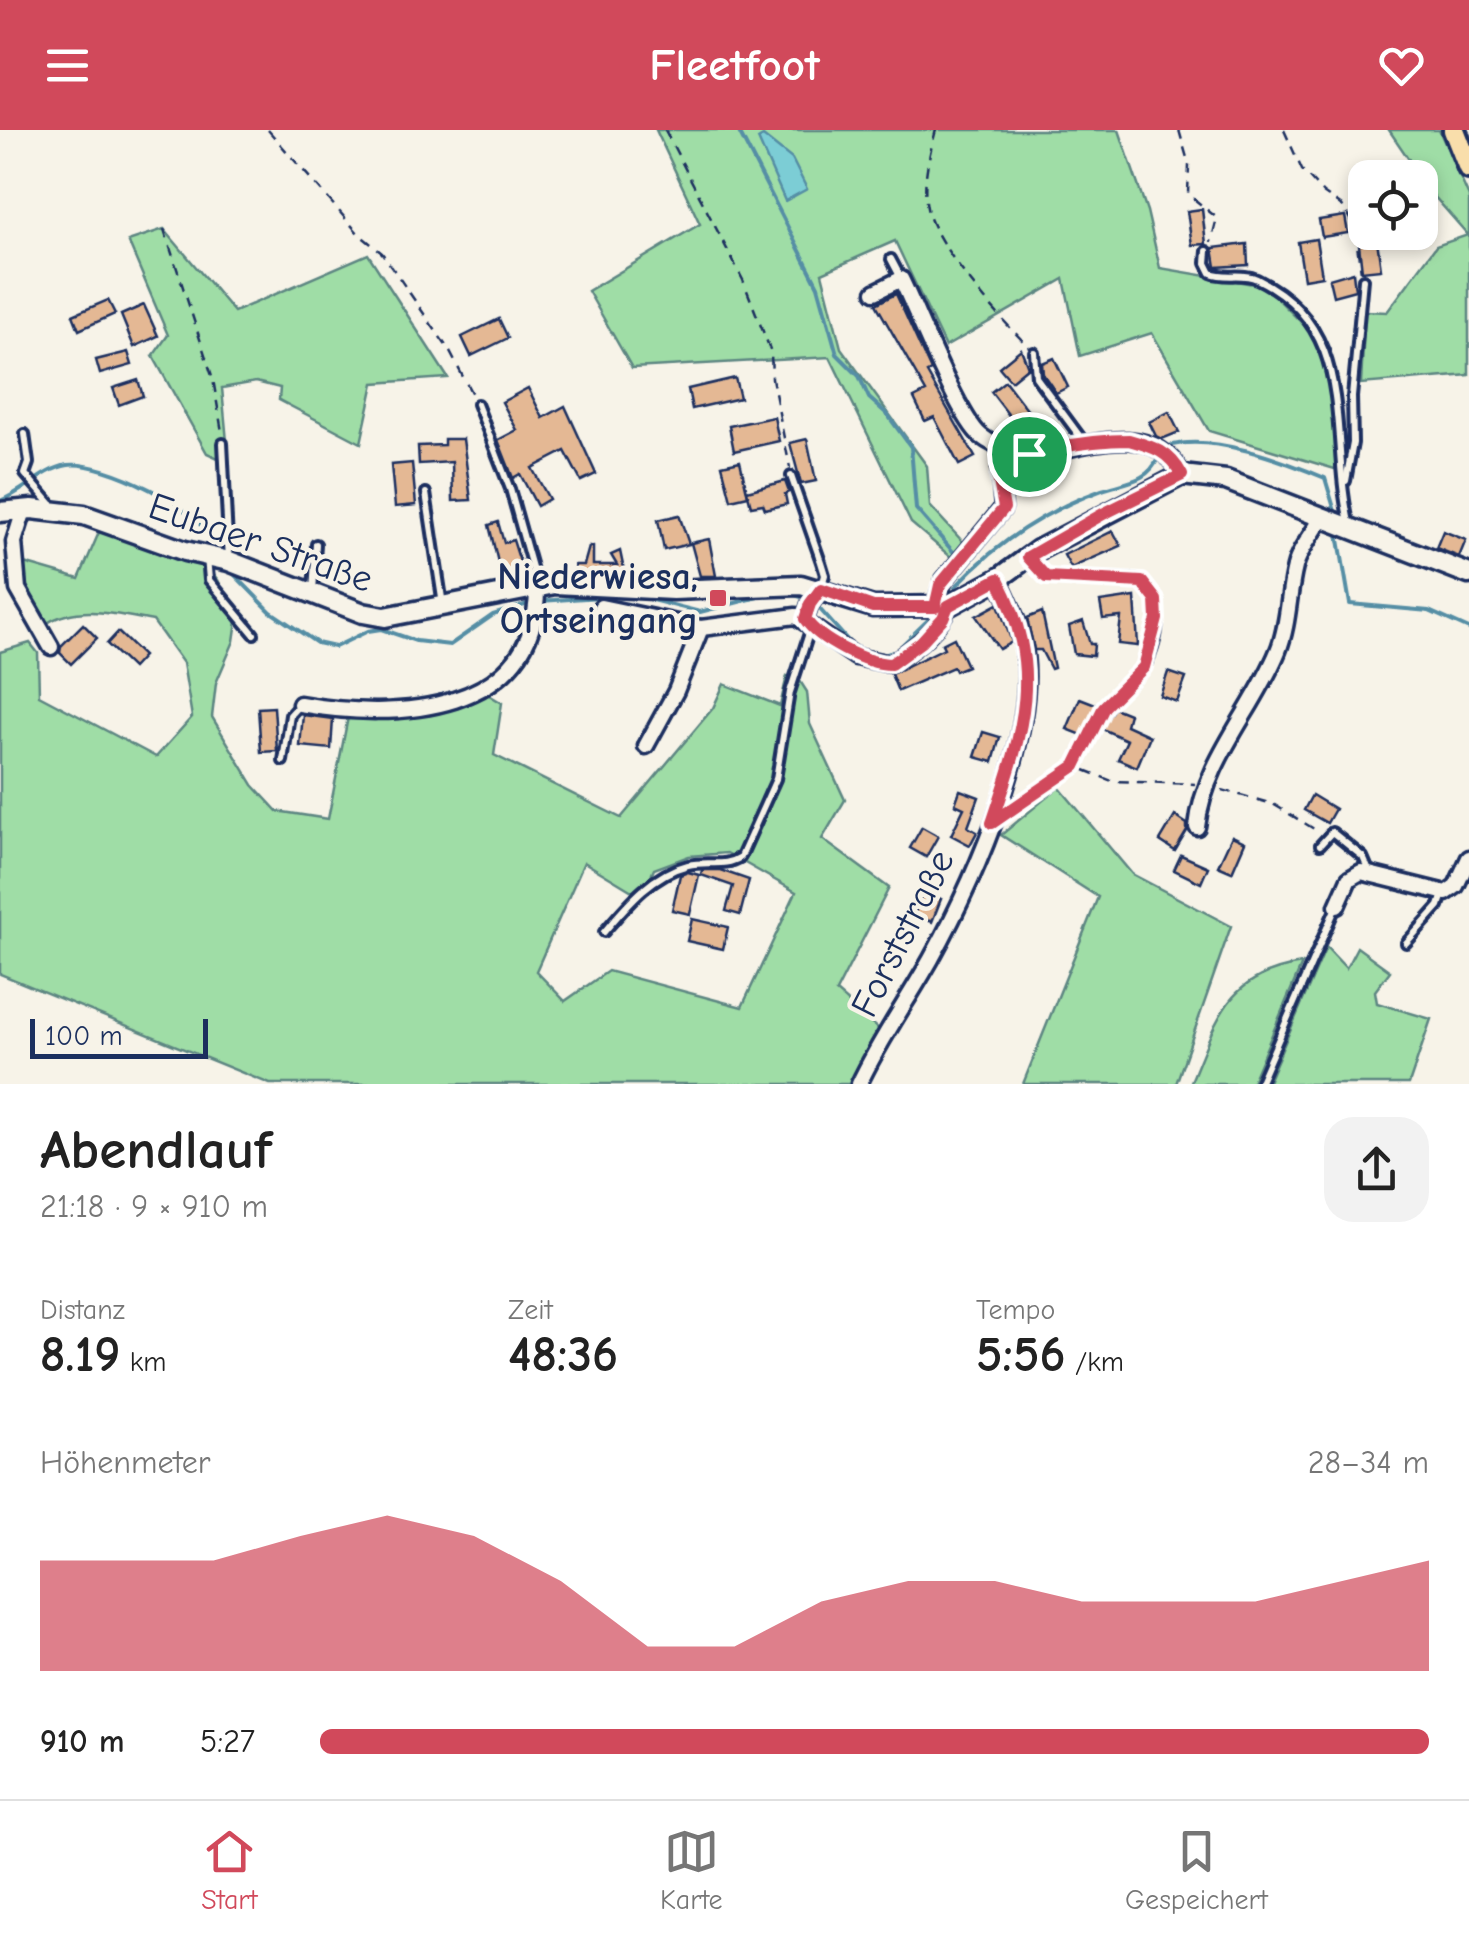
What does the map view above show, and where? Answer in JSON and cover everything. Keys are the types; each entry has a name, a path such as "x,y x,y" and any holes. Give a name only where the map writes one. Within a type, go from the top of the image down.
{"main road":[{"path":"1454,130 1469,168"}],"street":[{"path":"875,292 901,279 968,421 994,444 1029,454 1044,454 1084,442 1129,440 1157,446 1175,461 1182,475 1226,480 1469,574"},
{"name":"Eubaer Straße","path":"0,512 56,510 84,516 229,561 363,613 385,617 537,597 800,585 812,607 856,657 891,664 921,642 943,618 940,585 1004,508 1000,471 1016,458 1029,454"},
{"name":"Eubaer Straße","path":"601,607 701,628 796,616 812,607 942,607 998,579 1103,514 1182,475"},
{"path":"24,510 14,542 18,589 51,647"},
{"path":"1197,826 1200,802 1284,636 1296,562 1337,525"},
{"name":"Forststraße","path":"859,1084 934,954 992,823 1025,717 1024,644 998,579"},
{"path":"300,704 375,713 459,699 509,669 529,635 537,597"},
{"path":"646,746 669,705 701,628"},
{"path":"1337,906 1349,880 1369,872 1443,894 1456,886 1469,858"}],"lane":[{"path":"1207,251 1206,264 1211,273 1247,275 1260,280 1297,311 1318,339 1336,389 1345,484"},
{"path":"892,258 901,279"},
{"path":"1337,525 1353,443 1352,397 1362,279"},
{"path":"1034,352 1036,377 1084,442"},
{"path":"476,404 510,489 537,597"},
{"path":"25,434 30,463 25,474 56,510"},
{"path":"223,443 229,561"},
{"path":"604,932 637,893 663,876 687,865 730,864 741,857 776,779 790,692 812,607 825,575 791,476"},
{"path":"426,493 444,607"},
{"path":"313,592 316,544"},
{"path":"207,556 208,580 254,634"},
{"path":"1028,557 1046,577 1135,580 1146,584 1156,600 1157,619 1144,667 1104,707 1075,766"},
{"path":"283,761 290,715 300,704"},
{"path":"1320,845 1332,832 1363,857 1369,872"},
{"path":"1406,943 1440,906 1443,894"},
{"path":"1258,1084 1337,906"}],"path":[{"path":"268,130 359,234 382,253 449,350 476,404"},
{"path":"665,130 743,280 770,352 791,476"},
{"path":"936,130 926,168 927,211 994,313 1034,352"},
{"path":"1179,130 1188,164 1188,194 1217,218 1217,229 1207,251"},
{"path":"1284,130 1302,170 1345,208 1354,225 1362,279"},
{"path":"164,229 213,379 223,443"},
{"path":"992,823 1075,766"}],"green space":[{"path":"656,130 1119,130 1147,211 1160,268 1265,286 1317,338 1330,385 1338,470 1209,431 1152,333 1080,356 1064,279 945,347 895,241 822,273 841,348 927,466 930,506 964,543 952,558 911,523 830,357 632,368 588,291 700,224"},
{"path":"1389,130 1439,130 1469,197 1469,375 1361,384 1365,311 1387,312 1433,250 1468,235 1438,201 1438,160 1409,160"},
{"path":"164,229 234,312 368,254 448,378 374,383 361,443 279,400 280,388 256,382 222,388 229,463 207,453 153,356 168,335 128,241"},
{"path":"106,516 190,547 218,580 237,621 234,641 216,683 212,717 253,785 277,811 328,819 350,707 431,701 476,687 502,703 494,755 621,818 713,708 724,684 780,706 787,676 800,681 807,692 810,724 845,800 822,839 889,888 836,992 880,1030 854,1084 270,1084 0,974 0,652 30,643 38,653 39,695 156,757 192,717 183,663 153,621 85,612 46,624 28,594 24,563 79,579","holes":["727,853 796,892 742,1007 608,971 565,1001 536,971 584,862 642,897 654,869 689,856"]},
{"path":"1059,787 1132,874 1231,926 1176,1084 1023,1084 1098,897 1001,835"},
{"path":"1326,947 1346,968 1357,947 1390,971 1375,991 1377,1003 1431,1019 1409,1084 1267,1084"},
{"path":"1302,964 1251,1084 1190,1084 1217,1021 1240,990 1276,970"}],"water":[{"path":"763,136 792,159 807,189 785,201 758,139"}],"building":[{"path":"1202,209 1206,244 1192,245 1187,211"},
{"path":"1345,216 1348,233 1322,237 1319,220"},
{"path":"1316,239 1322,276 1304,279 1298,242"},
{"path":"1247,244 1248,265 1216,267 1213,248"},
{"path":"1360,250 1378,250 1381,269 1362,271"},
{"path":"1353,272 1355,290 1333,296 1329,279"},
{"path":"896,294 931,371 927,373 975,457 959,465 934,417 925,421 914,398 926,392 876,304"},
{"path":"108,300 115,314 79,330 73,315"},
{"path":"144,305 158,336 134,347 121,315"},
{"path":"499,319 508,338 471,356 462,337"},
{"path":"1021,349 1028,367 1011,381 999,367"},
{"path":"128,352 132,365 100,374 96,360"},
{"path":"1054,358 1068,387 1056,393 1043,374 1042,363"},
{"path":"735,378 740,398 692,409 688,389"},
{"path":"138,380 143,396 119,405 113,388"},
{"path":"1005,381 1028,411 1014,422 991,392"},
{"path":"528,388 543,418 565,406 596,474 581,481 565,451 532,468 549,499 537,506 520,474 513,478 498,440 517,430 502,402"},
{"path":"1169,412 1179,432 1162,439 1149,422"},
{"path":"774,417 779,441 734,451 729,426"},
{"path":"444,439 463,439 471,500 453,501 452,462 419,464 418,446 444,445"},
{"path":"807,439 816,481 801,484 790,443"},
{"path":"740,461 748,496 731,500 722,465"},
{"path":"412,463 416,505 395,507 391,465"},
{"path":"785,481 789,492 785,494 787,504 765,509 763,504 751,506 747,491"},
{"path":"679,515 689,544 664,550 658,520"},
{"path":"498,522 504,543 513,540 522,568 501,575 489,525"},
{"path":"1113,531 1121,546 1071,568 1064,555"},
{"path":"1443,531 1466,540 1459,557 1436,548"},
{"path":"709,539 716,576 700,576 691,543"},
{"path":"589,547 593,547 593,565 617,565 611,555 620,551 625,575 574,572 575,565 584,565"},
{"path":"1135,597 1138,646 1118,644 1121,617 1103,619 1100,602"},
{"path":"998,604 1012,642 999,649 976,616"},
{"path":"1042,612 1054,668 1051,669 1041,650 1034,650 1027,618"},
{"path":"1083,621 1090,644 1094,644 1093,656 1074,654 1069,626"},
{"path":"83,624 97,638 71,664 60,653 61,646"},
{"path":"118,632 143,656 132,668 107,644"},
{"path":"954,638 967,666 955,671 953,667 898,691 891,674 944,648 942,644"},
{"path":"1168,672 1186,678 1177,702 1160,696"},
{"path":"1080,698 1098,705 1082,735 1067,729"},
{"path":"274,707 277,751 261,752 258,708"},
{"path":"1114,708 1129,714 1126,725 1150,736 1137,767 1118,759 1127,740 1100,728"},
{"path":"303,715 333,719 331,749 300,746"},
{"path":"983,732 1000,737 993,762 975,757"},
{"path":"960,790 979,797 968,827 977,832 970,845 951,835 964,808 955,804"},
{"path":"1312,795 1335,809 1327,823 1304,810"},
{"path":"1175,816 1187,824 1187,831 1175,851 1160,841"},
{"path":"922,827 938,836 926,857 910,848"},
{"path":"1232,836 1245,842 1232,872 1218,866"},
{"path":"1181,855 1208,867 1201,883 1174,870"},
{"path":"702,870 720,870 749,880 740,915 726,911 733,886 701,875"},
{"path":"680,875 699,875 690,914 672,910"},
{"path":"923,892 941,899 932,922 914,915"},
{"path":"692,919 728,927 723,949 687,941"}],"waterway":[{"path":"738,130 818,286 837,354 859,376 869,398 887,414 911,447 916,509 956,555"},
{"path":"1169,446 1226,446 1325,478 1337,518"},
{"path":"955,587 1022,530 1081,498 1142,477 1158,458"},
{"path":"0,501 59,467 84,466 127,479 172,502 191,516 213,543"},
{"path":"1337,528 1350,604 1429,611 1469,629"},
{"path":"227,567 271,612 317,643 335,647 381,629 416,641 450,645 493,615 531,603"},
{"path":"790,594 809,599"},
{"path":"640,597 700,612 766,595"},
{"path":"540,601 615,596"},
{"path":"816,605 851,644 867,653"},
{"path":"881,656 896,651 928,620"}],"place":[{"name":"Niederwiesa, Ortseingang","path":"718,598"}],"route":[{"path":"1098,440 1129,440 1157,446 1175,461 1182,475 1028,557 1046,577 1142,582 1151,590 1158,612 1144,667 1104,707 1075,766 992,823 1025,717 1024,644 998,579 948,606 943,618 921,642 891,664 856,657 812,629 805,619 821,589 873,607 935,607 940,585 1004,508 1000,471 1016,458 1029,454 1098,440"}]}
